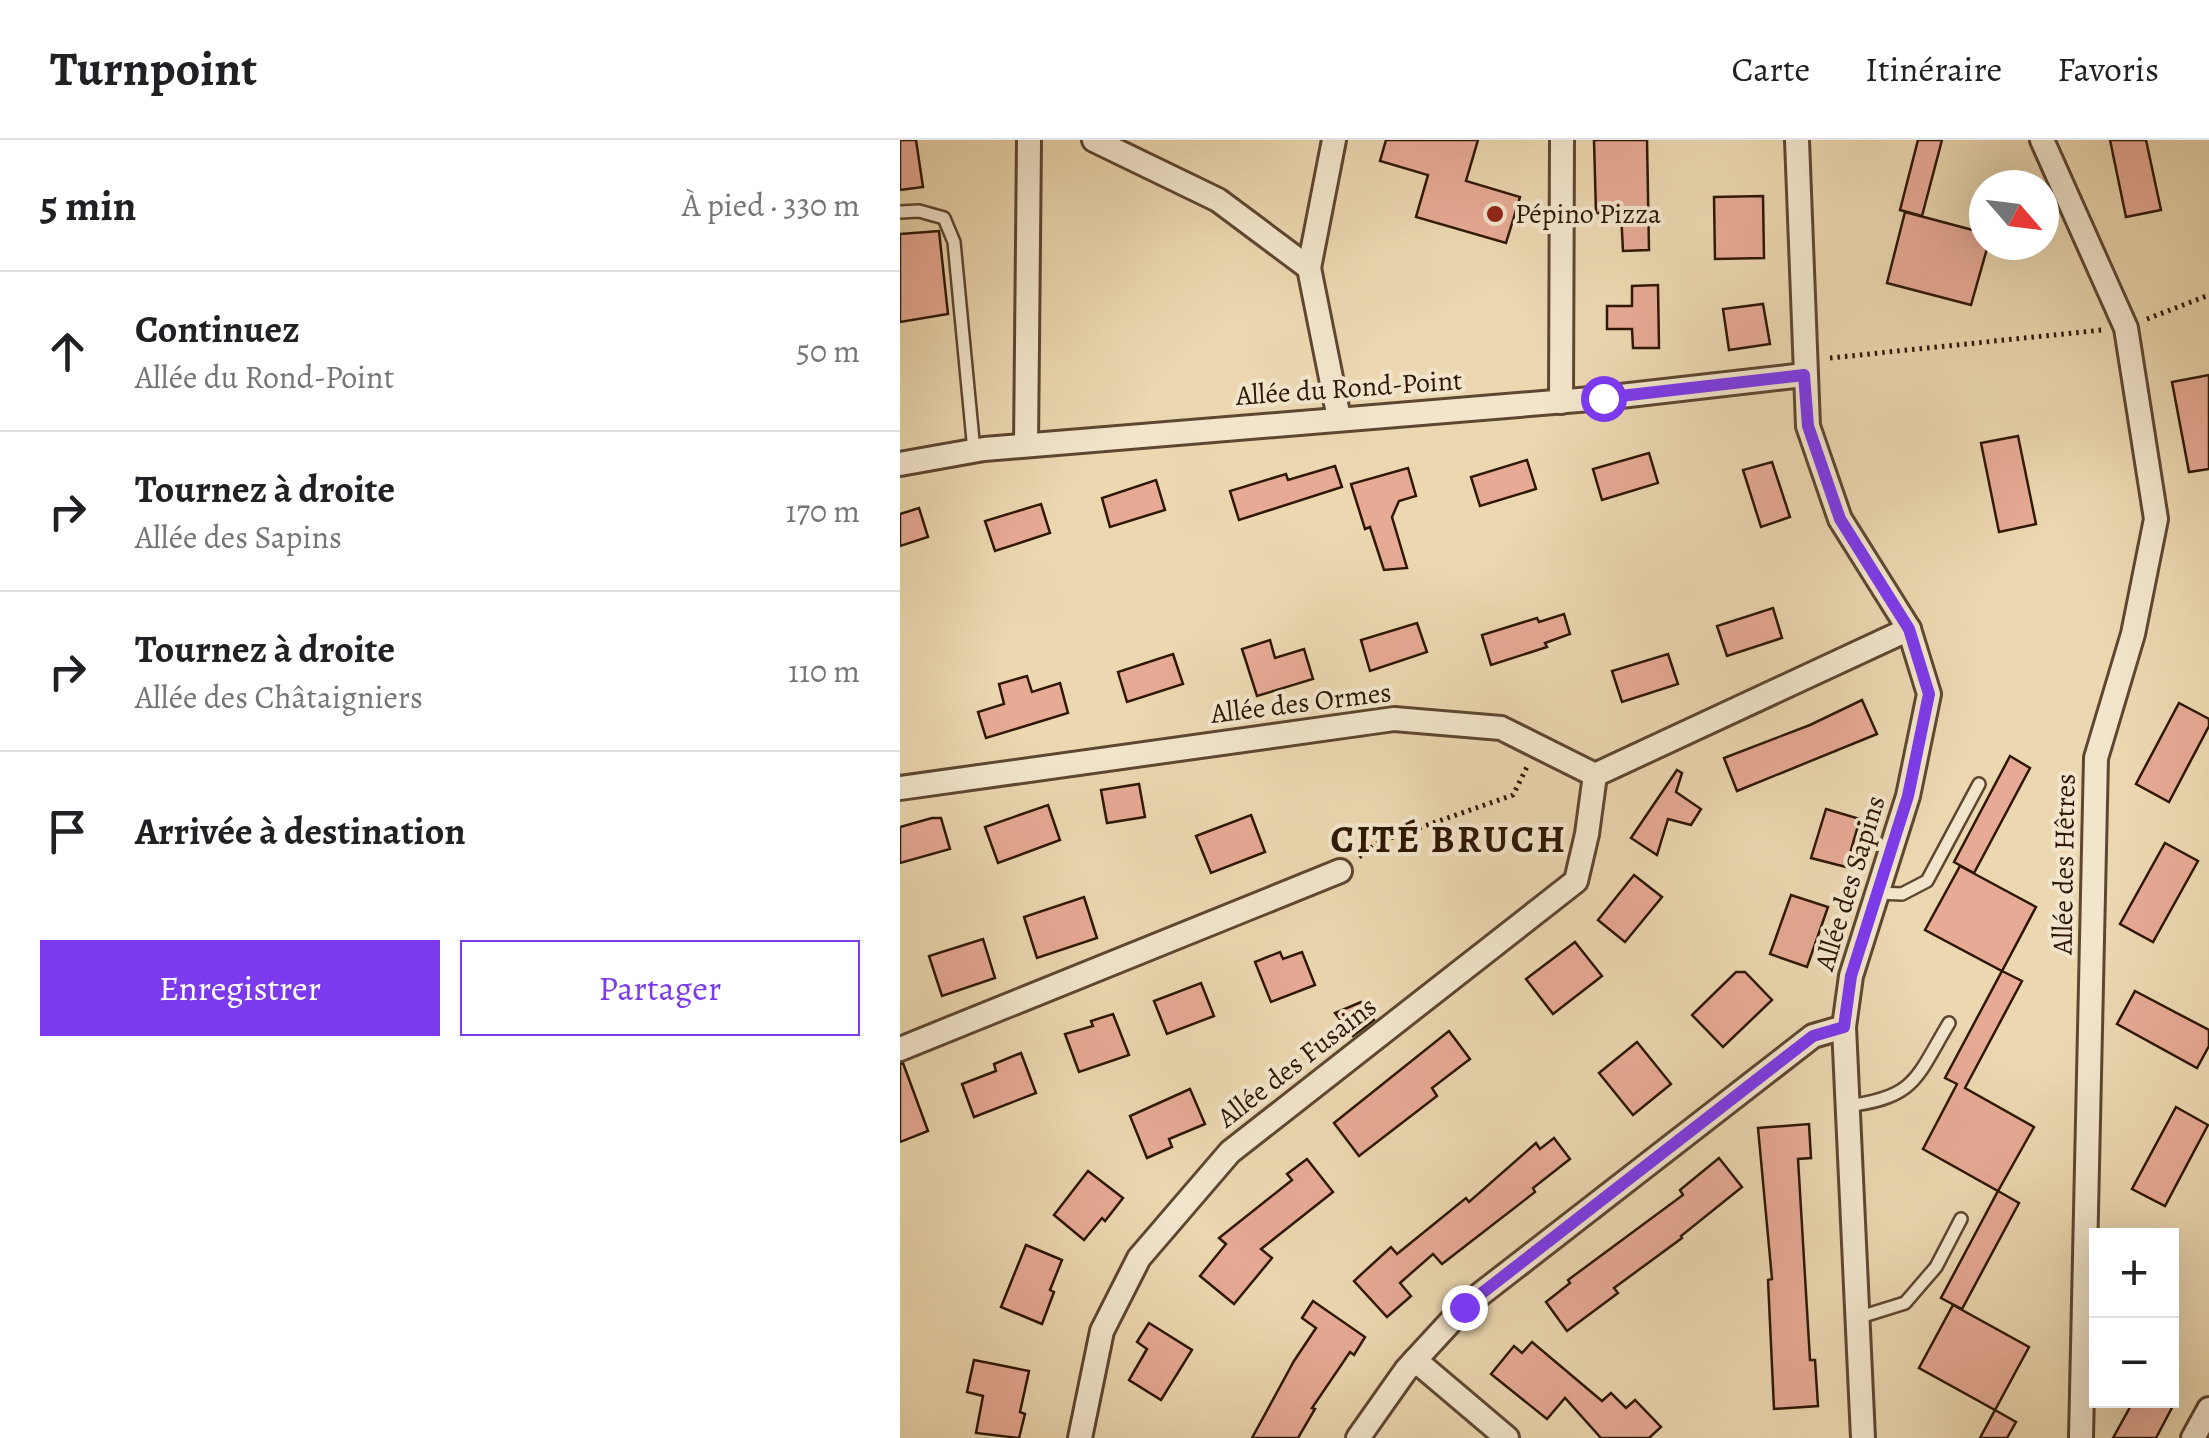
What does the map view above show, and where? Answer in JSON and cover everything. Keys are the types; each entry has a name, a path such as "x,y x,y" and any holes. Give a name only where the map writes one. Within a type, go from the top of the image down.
{"street":[{"path":"1026,446 1029,140"},
{"path":"1094,140 1218,200 1309,268"},
{"path":"1334,140 1309,268 1339,418"},
{"path":"1561,402 1562,140"},
{"name":"Allée des Sapins","path":"1798,140 1808,426 1840,519 1909,629 1929,694 1908,796 1851,976 1844,1027 1863,1438"},
{"name":"Allée des Hêtres","path":"2042,140 2126,328 2156,520 2132,634 2096,758 2081,1438"},
{"name":"Allée du Rond-Point","path":"900,464 1026,446 1561,402 1804,368"},
{"path":"1595,775 1909,629"},
{"name":"Allée des Ormes","path":"900,788 1394,719 1501,728 1595,775"},
{"name":"Allée des Fusains","path":"1080,1438 1102,1331 1139,1258 1230,1152 1576,882 1588,834 1595,775"},
{"path":"900,1049 1340,872"},
{"path":"1358,1438 1415,1360 1464,1307 1813,1036 1844,1027"},
{"path":"1415,1360 1506,1438"},
{"path":"2193,1438 2209,1409"}],"lane":[{"path":"900,212 920,211 944,218 954,242 974,451"},
{"path":"1877,893 1902,894 1927,881 1979,784"},
{"path":"1846,1106 1881,1102 1913,1084 1949,1023"},
{"path":"1857,1318 1905,1304 1936,1268 1961,1219"}],"path":[{"path":"1804,368 2126,328 2209,295"},
{"path":"1340,872 1379,842 1513,796"}],"building":[{"path":"900,140 916,140 923,187 900,190"},
{"path":"1386,140 1478,140 1466,181 1520,197 1506,243 1416,217 1428,175 1380,161"},
{"path":"1594,140 1647,140 1649,250 1623,251 1621,213 1596,213"},
{"path":"1918,140 1942,140 1922,216 1900,210"},
{"path":"2110,140 2146,140 2161,210 2126,217"},
{"path":"1763,196 1764,258 1715,259 1714,197"},
{"path":"1905,212 1969,229 1969,260 1984,260 1971,305 1887,283"},
{"path":"939,231 948,314 900,322 900,234"},
{"path":"1658,285 1659,348 1633,348 1632,329 1607,329 1607,306 1632,306 1632,286"},
{"path":"1763,304 1770,344 1729,350 1723,309"},
{"path":"2209,375 2209,469 2189,472 2172,382"},
{"path":"2018,436 2036,524 1999,532 1981,443"},
{"path":"1649,453 1658,483 1602,500 1593,469"},
{"path":"1527,460 1536,489 1480,506 1471,477"},
{"path":"1772,462 1790,517 1761,527 1743,470"},
{"path":"1335,466 1342,487 1239,520 1230,491 1286,474 1288,480"},
{"path":"1408,468 1416,496 1399,501 1392,517 1407,568 1384,570 1370,527 1365,529 1351,484"},
{"path":"1156,480 1165,510 1110,527 1102,498"},
{"path":"1041,504 1050,533 995,551 985,521"},
{"path":"919,508 928,537 900,546 900,514"},
{"path":"1773,608 1782,638 1727,656 1717,626"},
{"path":"1564,614 1570,634 1545,643 1547,647 1491,665 1482,635"},
{"path":"1417,623 1427,652 1370,671 1361,640"},
{"path":"1270,640 1275,658 1304,649 1313,679 1257,696 1242,649"},
{"path":"1173,654 1183,684 1127,702 1118,672"},
{"path":"1668,654 1678,684 1622,702 1612,671"},
{"path":"1027,676 1032,692 1060,683 1068,713 986,738 978,712 1004,704 999,684"},
{"path":"1862,700 1877,734 1737,791 1724,758"},
{"path":"2179,703 2209,719 2209,726 2169,802 2136,784"},
{"path":"2010,756 2030,768 1974,873 1954,862"},
{"path":"1677,770 1682,773 1676,792 1701,809 1691,825 1668,819 1657,855 1631,838"},
{"path":"1139,784 1145,817 1107,823 1101,790"},
{"path":"1048,805 1060,840 998,863 985,827"},
{"path":"1826,809 1860,819 1846,867 1811,858"},
{"path":"1251,815 1265,852 1211,873 1196,836"},
{"path":"941,818 950,849 900,863 900,827"},
{"path":"2165,843 2198,861 2153,942 2120,924"},
{"path":"1960,866 2036,907 2002,971 1925,930"},
{"path":"1634,875 1662,897 1625,942 1598,920"},
{"path":"1791,895 1828,907 1807,967 1770,954"},
{"path":"1084,897 1097,938 1037,958 1024,917"},
{"path":"983,939 995,978 942,996 929,956"},
{"path":"1575,942 1602,976 1553,1014 1526,979"},
{"path":"1280,952 1283,959 1302,952 1315,985 1271,1002 1255,962"},
{"path":"2002,971 2022,981 1965,1088 2034,1127 1998,1191 1923,1149 1957,1084 1945,1078"},
{"path":"1736,972 1745,972 1772,1000 1723,1047 1692,1015"},
{"path":"1201,983 1214,1016 1167,1034 1154,1001"},
{"path":"2135,991 2209,1030 2209,1046 2197,1068 2117,1024"},
{"path":"1361,1002 1374,1020 1353,1036 1335,1013"},
{"path":"1113,1014 1129,1055 1079,1072 1065,1034 1093,1026 1091,1021"},
{"path":"1449,1031 1470,1059 1432,1088 1437,1096 1359,1156 1334,1123"},
{"path":"1637,1042 1671,1084 1633,1115 1599,1073"},
{"path":"1021,1053 1036,1093 974,1117 962,1084 996,1071 994,1064"},
{"path":"903,1063 928,1131 900,1142 900,1064"},
{"path":"1190,1089 1205,1124 1169,1139 1172,1147 1147,1158 1130,1116"},
{"path":"2176,1107 2208,1125 2165,1206 2132,1189"},
{"path":"1809,1124 1811,1158 1798,1159 1810,1360 1815,1360 1818,1406 1774,1409 1768,1280 1772,1279 1758,1128"},
{"path":"1554,1138 1570,1159 1533,1188 1535,1192 1442,1264 1433,1254 1400,1283 1411,1296 1387,1317 1354,1281 1391,1247 1397,1254 1466,1198 1469,1202 1536,1143 1540,1149"},
{"path":"1719,1158 1742,1187 1614,1288 1618,1293 1567,1331 1546,1302 1570,1283 1568,1280 1683,1195 1680,1190"},
{"path":"1307,1159 1333,1192 1261,1249 1272,1258 1234,1304 1200,1276 1226,1244 1219,1238 1292,1180 1287,1174"},
{"path":"1088,1171 1123,1198 1084,1240 1054,1215"},
{"path":"1998,1191 2019,1203 1962,1309 1941,1298"},
{"path":"1026,1245 1062,1260 1042,1324 1001,1307"},
{"path":"1313,1301 1365,1337 1354,1355 1350,1352 1312,1408 1315,1409 1298,1438 1252,1438 1316,1328 1302,1318"},
{"path":"1953,1305 2029,1347 1995,1410 1919,1368"},
{"path":"1149,1323 1192,1350 1161,1400 1129,1380 1147,1349 1137,1342"},
{"path":"1532,1342 1602,1401 1611,1393 1626,1408 1635,1400 1661,1427 1649,1438 1601,1438 1565,1398 1547,1419 1491,1374 1514,1346 1522,1353"},
{"path":"974,1360 1029,1371 1019,1438 976,1433 983,1396 967,1392"},
{"path":"2130,1408 2172,1408 2156,1438 2113,1438"},
{"path":"1995,1410 2016,1422 2007,1438 1980,1438"}],"place":[{"name":"Pépino Pizza","path":"1495,214"}],"district":[{"name":"CITÉ BRUCH","path":"1449,839"}],"route":[{"path":"1464,1307 1813,1036 1844,1027 1851,976 1908,796 1929,694 1909,629 1840,519 1808,426 1804,375 1603,398"}]}
